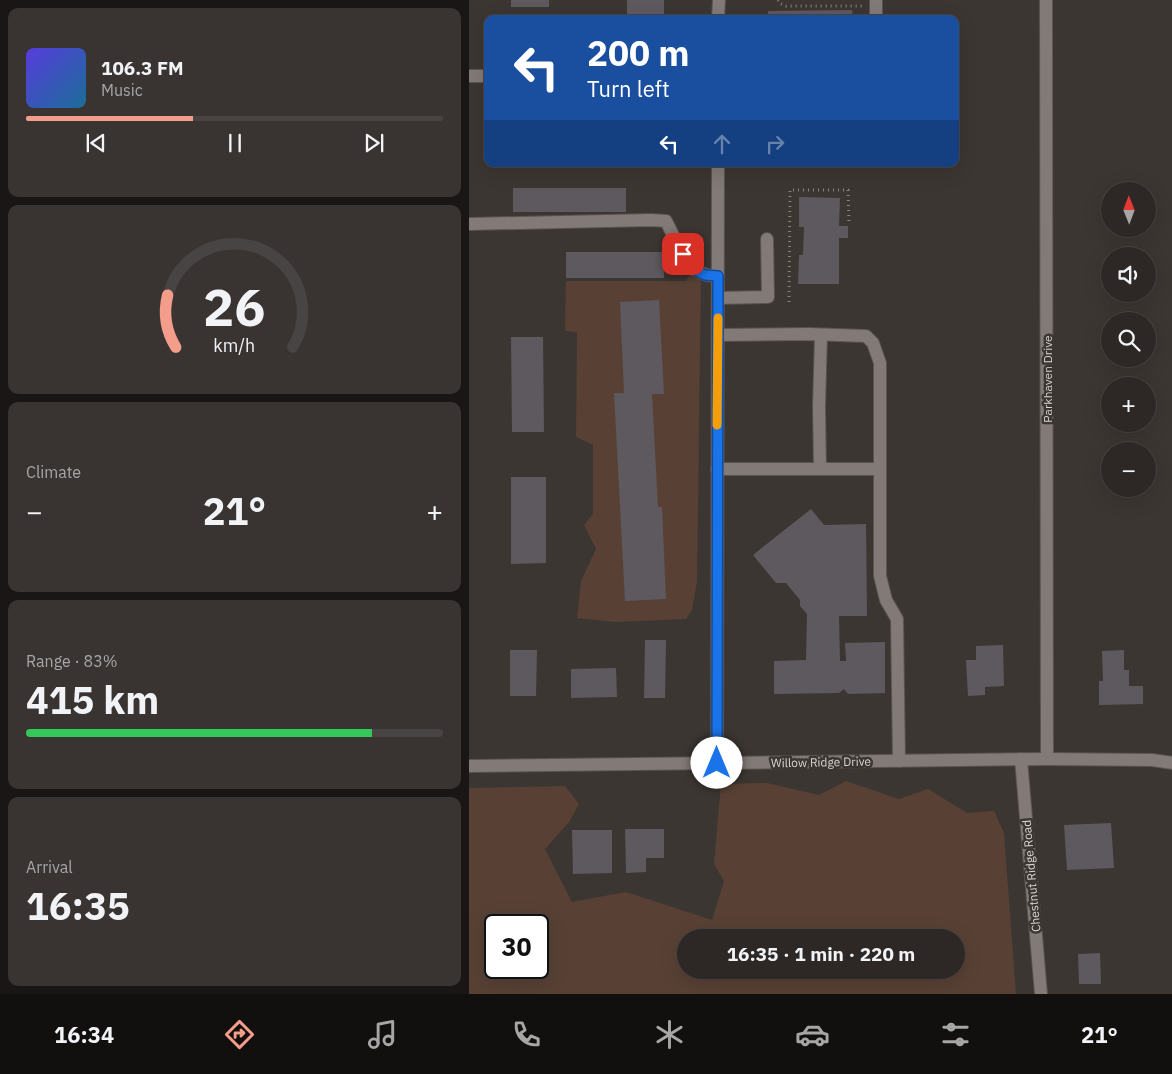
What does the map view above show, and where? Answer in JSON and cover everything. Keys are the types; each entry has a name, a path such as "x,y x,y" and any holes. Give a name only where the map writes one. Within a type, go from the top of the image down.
{"street":[{"path":"719,0 719,15"},
{"name":"Parkhaven Drive","path":"1047,0 1047,759"},
{"path":"469,76 484,76"},
{"path":"717,763 718,167"},
{"path":"469,224 666,221 689,267 705,275 718,276"},
{"path":"718,298 768,297 767,239"},
{"path":"718,335 867,336 873,343 880,363 880,576 886,600 897,619 899,761"},
{"path":"820,469 821,335"},
{"path":"717,469 879,469"},
{"name":"Willow Ridge Drive","path":"469,766 1021,759 1153,760 1172,764"},
{"name":"Chestnut Ridge Road","path":"1021,759 1041,994"}],"path":[{"path":"778,0 785,6 876,8"},
{"path":"789,302 789,190 848,190 849,223"}],"shaded area":[{"path":"693,269 701,273 697,582 692,610 686,619 615,622 577,618 581,581 596,549 584,525 593,514 593,445 576,437 577,332 565,331 566,281 686,281"},
{"path":"846,781 899,799 928,789 967,813 994,811 1004,833 1016,994 469,994 469,788 565,786 579,804 569,822 545,849 572,902 626,892 712,920 724,881 714,864 721,784 767,783 819,795"}],"building":[{"path":"511,0 549,0 549,7 511,7"},
{"path":"627,0 664,0 664,15 627,15"},
{"path":"852,10 853,15 768,15 768,11"},
{"path":"513,188 626,188 626,212 513,212"},
{"path":"799,197 840,198 839,226 848,226 848,238 839,238 839,284 798,284 799,255 803,255 804,227 799,227"},
{"path":"566,252 664,252 664,278 566,278"},
{"path":"659,300 664,394 652,394 658,507 662,507 666,599 625,601 614,393 624,393 620,302"},
{"path":"511,337 543,337 544,432 512,432"},
{"path":"511,477 546,477 546,563 511,564"},
{"path":"811,509 824,525 866,524 867,616 839,616 840,661 846,661 845,643 885,642 885,693 848,694 844,689 839,693 774,694 774,661 806,660 807,614 800,606 800,600 786,583 776,583 753,555"},
{"path":"645,640 666,640 665,698 644,698"},
{"path":"1003,645 1004,686 985,687 985,695 968,696 966,660 976,660 976,646"},
{"path":"510,650 537,650 536,696 510,696"},
{"path":"1124,650 1124,670 1129,670 1129,686 1143,686 1143,704 1099,705 1099,681 1103,681 1102,651"},
{"path":"616,668 617,697 571,698 571,669"},
{"path":"1111,823 1114,868 1067,870 1064,825"},
{"path":"625,829 664,829 664,858 646,858 646,872 626,873"},
{"path":"572,830 612,830 612,873 573,874"},
{"path":"1100,953 1101,984 1079,984 1078,954"}],"slow traffic":[{"path":"717,425 718,318"}],"route":[{"path":"683,254 689,267 705,275 718,276 717,763"}]}
